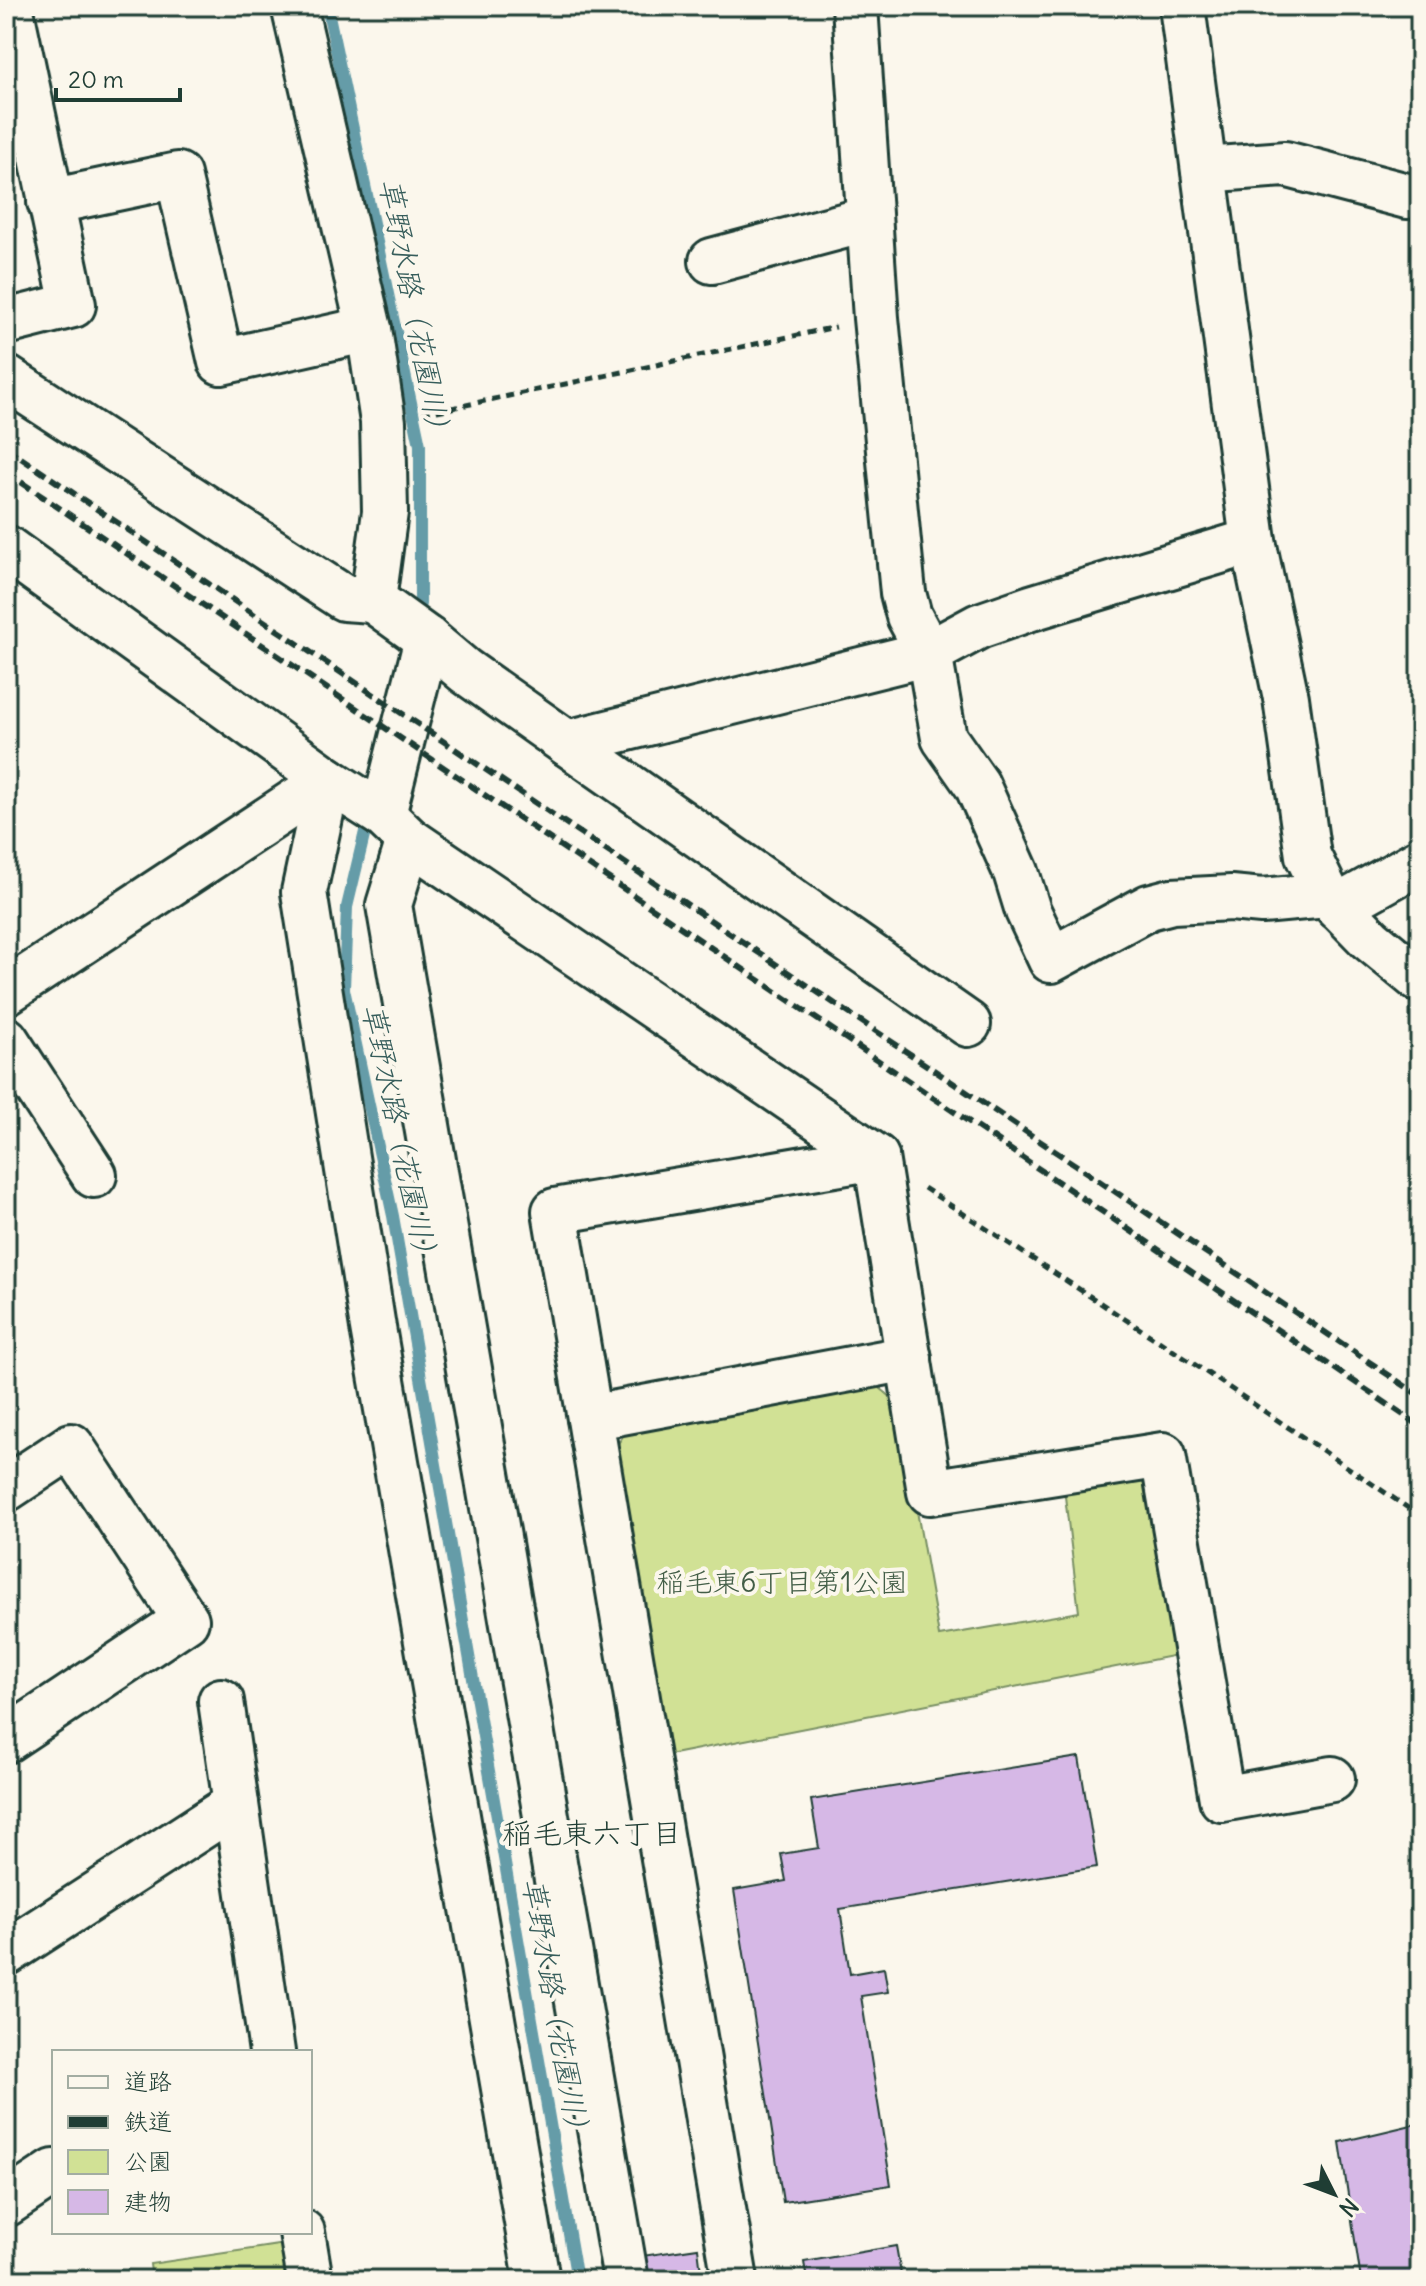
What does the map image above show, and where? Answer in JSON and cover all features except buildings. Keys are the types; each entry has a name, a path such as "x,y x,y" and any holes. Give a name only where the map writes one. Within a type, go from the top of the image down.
{"street":[{"path":"6,322 73,305 50,202 21,138 10,6"},
{"path":"294,6 369,329 383,422 384,497 373,600"},
{"path":"855,6 876,318 903,593 909,616 929,653 944,738 977,785 1051,960 1160,904 1231,898 1333,901 1420,861"},
{"path":"1182,6 1253,541 1286,698 1308,856 1333,901 1370,939 1420,980"},
{"path":"1204,170 1285,164 1407,196"},
{"path":"50,202 178,175 221,362 369,329"},
{"path":"712,261 869,219"},
{"path":"6,378 344,598 373,600 465,671 968,1024"},
{"path":"567,743 929,653 979,626 1031,608 1253,541"},
{"path":"6,548 396,828 876,1157 930,1492 1163,1455 1222,1799 1332,1779"},
{"path":"427,639 396,828 389,905 626,2280"},
{"path":"6,992 328,780"},
{"path":"328,780 304,892 373,1328 537,2280"},
{"path":"6,1040 94,1175"},
{"path":"735,2280 555,1211 876,1157"},
{"path":"590,1418 909,1358"},
{"path":"6,1489 71,1446 186,1620 6,1740"},
{"path":"221,1701 272,2050"},
{"path":"6,1953 236,1804"},
{"path":"6,2204 52,2173"},
{"path":"302,2234 310,2280"}],"path":[{"path":"441,410 876,318"},
{"path":"876,1157 1420,1516"}],"green space":[{"name":"稲毛東6丁目第1公園","path":"874,1383 898,1403 939,1636 1079,1612 1064,1488 1139,1475 1152,1480 1177,1655 658,1757 616,1447 628,1428"},
{"path":"285,2244 290,2280 152,2280 150,2264"}],"waterway":[{"name":"草野水路（花園川）","path":"327,6 420,445 420,604 415,622"},
{"name":"草野水路（花園川）","path":"369,815 347,907 344,989 393,1216 577,2280"}],"railway":[{"path":"6,448 1420,1396"},
{"path":"6,472 1420,1426"}],"district":[{"name":"稲毛東六丁目","path":"592,1833"}]}
